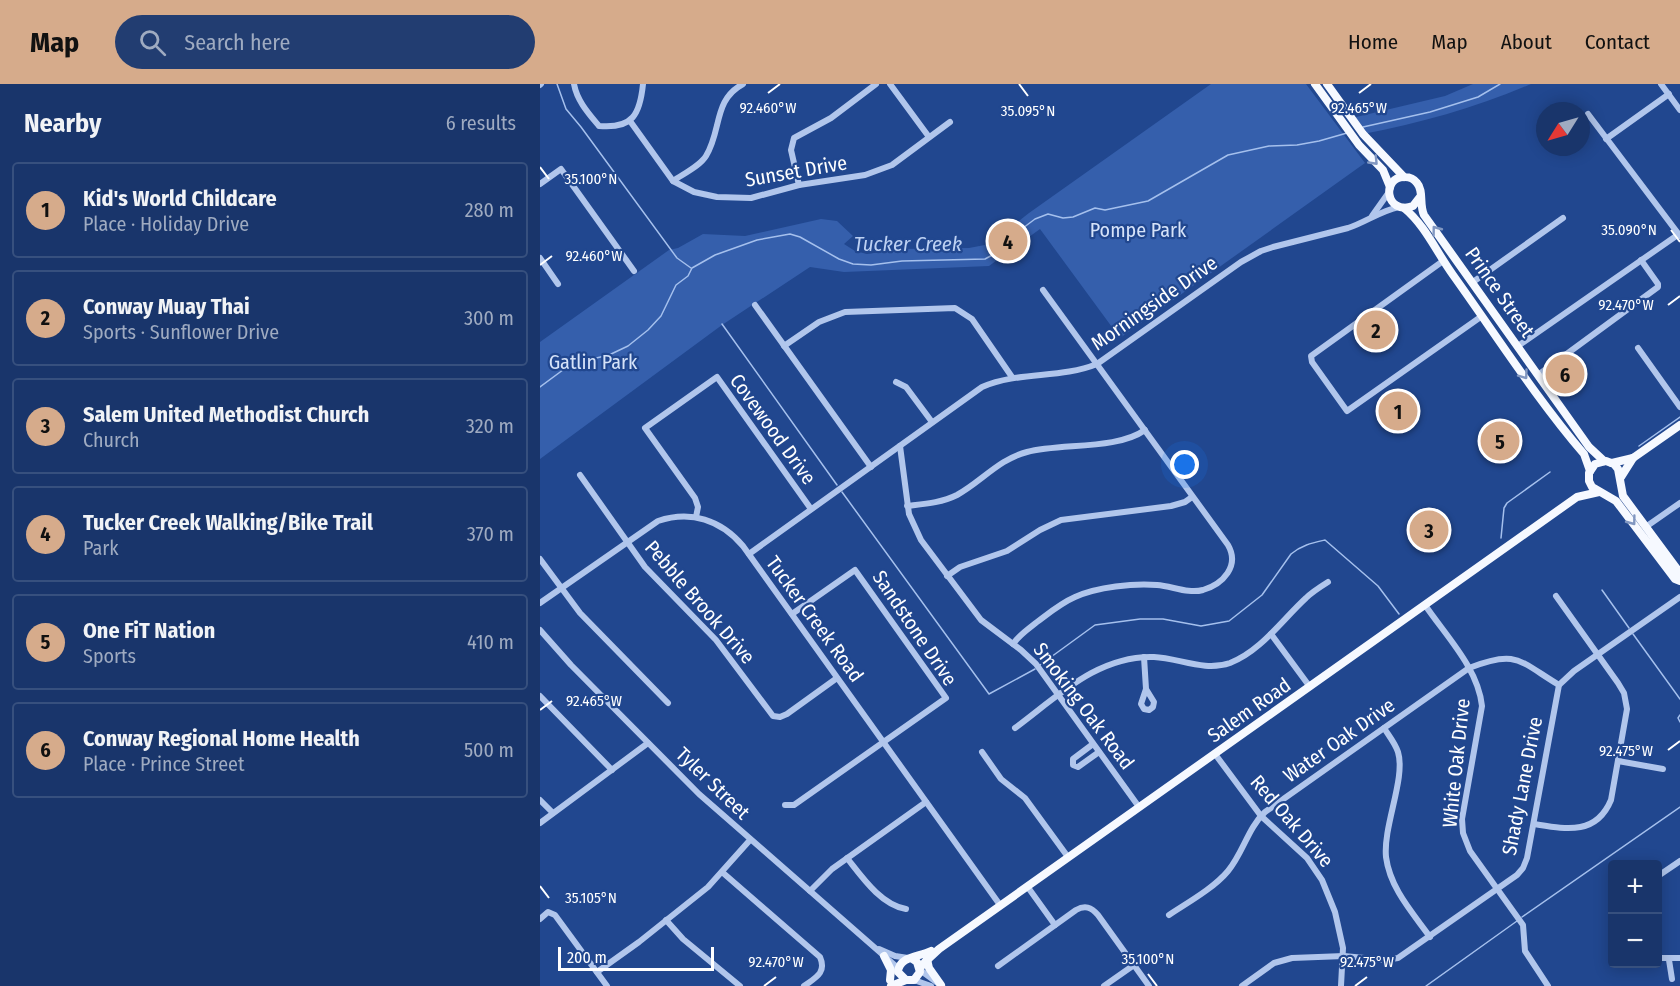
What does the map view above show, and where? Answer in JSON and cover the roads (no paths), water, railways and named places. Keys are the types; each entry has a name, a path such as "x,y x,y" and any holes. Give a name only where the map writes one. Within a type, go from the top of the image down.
{"main road":[{"path":"1315,84 1353,137 1383,170 1392,202 1402,208 1415,204 1420,197 1418,184 1412,178 1404,177 1395,180 1389,189"},
{"path":"1327,84 1363,134 1404,177"},
{"name":"Prince Street","path":"1420,197 1424,215 1593,451 1608,462"},
{"name":"Prince Street","path":"1402,208 1418,222 1484,319 1584,454 1589,475"},
{"path":"1445,264 1450,261 1470,278"},
{"path":"1484,319 1494,326 1509,345 1518,346"},
{"path":"1484,319 1494,321 1506,337 1512,338"},
{"path":"1544,402 1555,406 1567,422 1573,424"},
{"path":"1602,493 1616,489 1633,458 1680,425"},
{"path":"1633,458 1595,464 1589,475 1592,487 1616,501 1675,579 1680,581"},
{"path":"1608,462 1618,469 1623,496 1680,574"},
{"name":"Salem Road","path":"920,969 939,948 1577,497 1589,475"},
{"name":"Salem Road","path":"1577,497 1602,493"},
{"path":"1656,553 1676,575 1680,574"},
{"name":"Salem Road","path":"909,958 939,948"},
{"path":"884,956 891,970 889,984"},
{"path":"909,958 917,962 920,969 919,975 910,980 889,984 902,961 909,958"},
{"path":"927,959 928,968 942,986"},
{"path":"898,970 910,980"}],"street":[{"path":"574,84 584,108 599,126 615,128 630,121 641,106 643,84"},
{"path":"673,181 705,159 714,139 722,104 733,89 743,84"},
{"path":"799,185 791,150 794,138 831,118 876,84"},
{"path":"890,84 929,137"},
{"path":"1661,84 1680,110"},
{"path":"1606,140 1669,94"},
{"path":"1518,346 1679,235 1590,117"},
{"name":"Sunset Drive","path":"630,121 673,181 694,192 728,198 751,198 799,185 864,175 892,165 950,122"},
{"path":"540,184 561,168 634,271"},
{"path":"1372,216 1389,189"},
{"name":"Morningside Drive","path":"749,554 982,387 1012,377 1077,370 1097,364 1241,262 1259,252 1348,228 1372,216 1402,208"},
{"path":"1470,278 1563,218"},
{"path":"540,258 558,284"},
{"path":"1538,375 1658,287 1641,260"},
{"path":"1445,264 1314,354 1311,359 1347,411 1484,319"},
{"path":"1012,644 1018,636 1076,596 1092,591 1149,585 1200,591 1222,579 1231,568 1232,552 1043,290"},
{"path":"754,305 871,467"},
{"path":"784,346 819,322 845,312 955,308 972,319 1012,377"},
{"path":"1638,348 1680,407"},
{"name":"Covewood Drive","path":"696,517 698,507 695,498 645,428 717,377 811,509"},
{"path":"897,382 906,387 932,423"},
{"path":"907,506 936,503 955,496 998,466 1020,454 1128,439 1145,430"},
{"name":"Smoking Oak Road","path":"900,446 907,506 916,531 981,620 1036,664 1139,807"},
{"name":"Pebble Brook Drive","path":"580,475 650,573 724,649 773,716 784,716 837,678"},
{"path":"947,576 960,567 1007,551 1061,520 1171,506 1185,502 1192,497"},
{"path":"1647,526 1680,503"},
{"name":"Tucker Creek Road","path":"540,603 658,521 677,517 696,517 711,521 729,531 749,554 1000,905"},
{"path":"540,559 580,613 668,703"},
{"name":"Sandstone Drive","path":"785,805 794,805 946,698 855,570 792,614"},
{"path":"1015,728 1103,666 1121,660 1144,657 1161,658 1203,666 1221,666 1234,661 1271,634 1307,597 1328,582"},
{"path":"1534,824 1573,830 1589,824 1608,807 1627,710 1618,683 1557,596"},
{"path":"1559,686 1574,671 1680,597"},
{"name":"White Oak Drive","path":"1425,605 1479,686 1482,706 1462,819 1463,833 1470,851 1523,925 1525,951 1548,986"},
{"name":"Tyler Street","path":"540,630 571,665 699,794 876,947 898,970"},
{"path":"1271,634 1310,687"},
{"path":"1144,657 1146,689"},
{"name":"Water Oak Drive","path":"1169,915 1229,870 1261,816 1469,668 1500,658 1513,658 1559,686"},
{"name":"Shady Lane Drive","path":"1243,986 1281,960 1344,956 1391,960 1404,955 1498,889 1523,868 1534,824 1559,686"},
{"path":"540,696 612,770"},
{"path":"1384,728 1395,745 1399,762 1387,836 1388,868 1396,889 1430,937"},
{"path":"540,823 648,743"},
{"path":"1093,744 1073,759 1073,765 1078,767 1100,752"},
{"path":"982,752 1001,779 1025,798 1068,857"},
{"name":"Red Oak Drive","path":"1215,754 1261,816 1307,858 1322,880 1335,912 1344,956 1341,986"},
{"path":"1618,761 1663,769"},
{"path":"540,800 553,813"},
{"path":"810,891 824,875 926,802"},
{"path":"597,972 708,887 750,840"},
{"path":"847,858 877,892 898,908 906,909"},
{"path":"1662,873 1680,861"},
{"path":"722,872 820,957 823,965 818,976 804,986"},
{"path":"1027,886 1055,925"},
{"path":"998,966 1080,908 1089,907 1093,909 1149,986"},
{"path":"540,919 549,912 559,919 607,986"},
{"path":"666,920 683,939 740,986"},
{"name":"Tyler Street","path":"876,947 896,956 909,958"},
{"path":"1662,959 1680,958"},
{"path":"1669,960 1671,979"},
{"path":"1104,986 1134,965"},
{"path":"920,969 942,986"},
{"path":"910,980 931,986"}],"waterway":[{"path":"557,84 566,109 677,258 691,268"},
{"name":"Tucker Creek","path":"1363,127 1430,112 1478,97 1500,84"},
{"name":"Tucker Creek","path":"540,387 571,364 609,355 628,346 661,316 676,285 688,276 692,268 715,255 757,240 790,234 853,264 985,259 1007,247 1019,231 1035,219 1048,214 1063,218 1073,217 1095,208 1105,210 1148,201 1228,155 1269,146 1319,141 1347,133"},
{"path":"722,324 837,485"},
{"path":"1639,446 1680,417"},
{"path":"1501,538 1504,508 1507,503 1550,472"},
{"path":"842,492 989,694 1035,669"},
{"path":"1040,665 1095,625 1140,619 1163,619 1201,626 1229,621 1262,595 1291,554 1303,546 1325,540 1378,586 1399,614"},
{"path":"1602,590 1629,628"},
{"path":"1633,634 1680,699"},
{"path":"1680,715 1678,718 1680,722"},
{"path":"1522,917 1680,807"},
{"path":"1426,986 1517,921"}],"place":[{"name":"Tucker Creek Walking/Bike Trail","path":"1008,241"},
{"name":"Conway Muay Thai","path":"1376,330"},
{"name":"Conway Regional Home Health","path":"1565,374"},
{"name":"Kid's World Childcare","path":"1398,411"},
{"name":"One FiT Nation","path":"1500,441"},
{"name":"Salem United Methodist Church","path":"1429,530"}],"park label":[{"name":"Pompe Park","path":"1138,230"},
{"name":"Gatlin Park","path":"593,362"}]}
